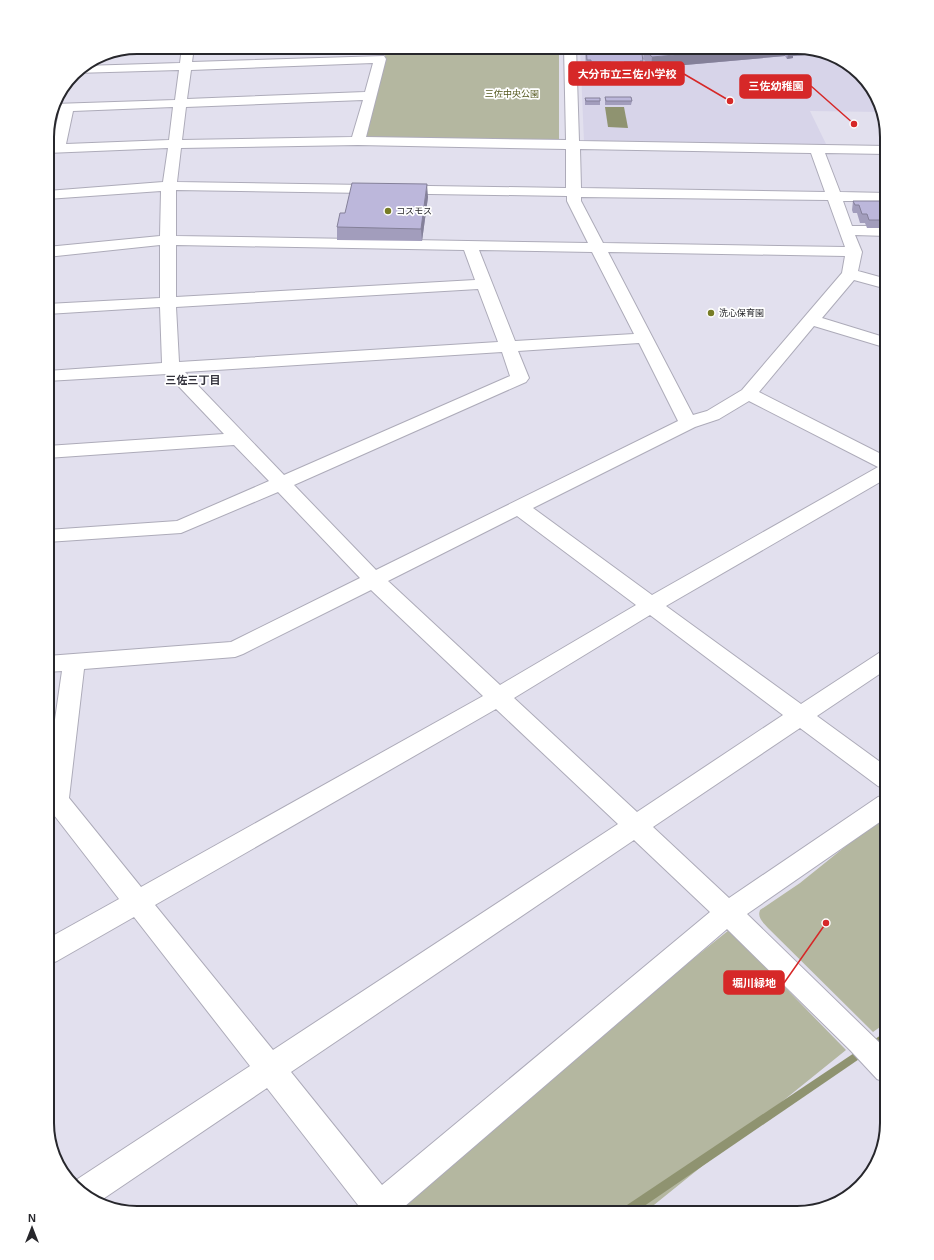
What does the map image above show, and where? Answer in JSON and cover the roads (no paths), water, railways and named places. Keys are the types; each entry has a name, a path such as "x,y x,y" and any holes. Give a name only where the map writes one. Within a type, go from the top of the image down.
{"street":[{"path":"187,54 168,196 168,302 171,368 375,581 728,913 860,1040 880,1062"},
{"path":"570,54 574,201 688,423"},
{"path":"89,70 380,59 358,141"},
{"path":"54,142 60,107 370,96"},
{"path":"54,148 358,141 880,150"},
{"path":"54,663 235,649 375,581 518,507 688,423 713,415 748,394 850,274 854,252 817,149"},
{"path":"54,194 169,186 880,197"},
{"path":"846,230 880,231"},
{"path":"54,251 169,240 854,252"},
{"path":"54,536 180,527 520,378 470,246"},
{"path":"850,274 880,282"},
{"path":"54,308 484,284"},
{"path":"811,320 880,340"},
{"path":"54,376 645,338"},
{"path":"748,394 880,460"},
{"path":"54,452 238,439"},
{"path":"54,949 499,698 651,605 880,474"},
{"path":"518,507 880,775"},
{"path":"54,782 74,662"},
{"path":"88,1190 880,663"},
{"path":"54,804 137,902 270,1069 372,1206"},
{"path":"380,1206 728,913 880,809"}],"waterway":[{"path":"635,1206 880,1040"}],"place":[{"name":"大分市立三佐小学校","path":"730,101"},
{"name":"三佐幼稚園","path":"854,124"},
{"name":"コスモス","path":"388,211"},
{"name":"洗心保育園","path":"711,313"},
{"name":"堀川緑地","path":"826,923"}],"district":[{"name":"三佐三丁目","path":"193,380"}],"park label":[{"name":"三佐中央公園","path":"512,94"}]}
